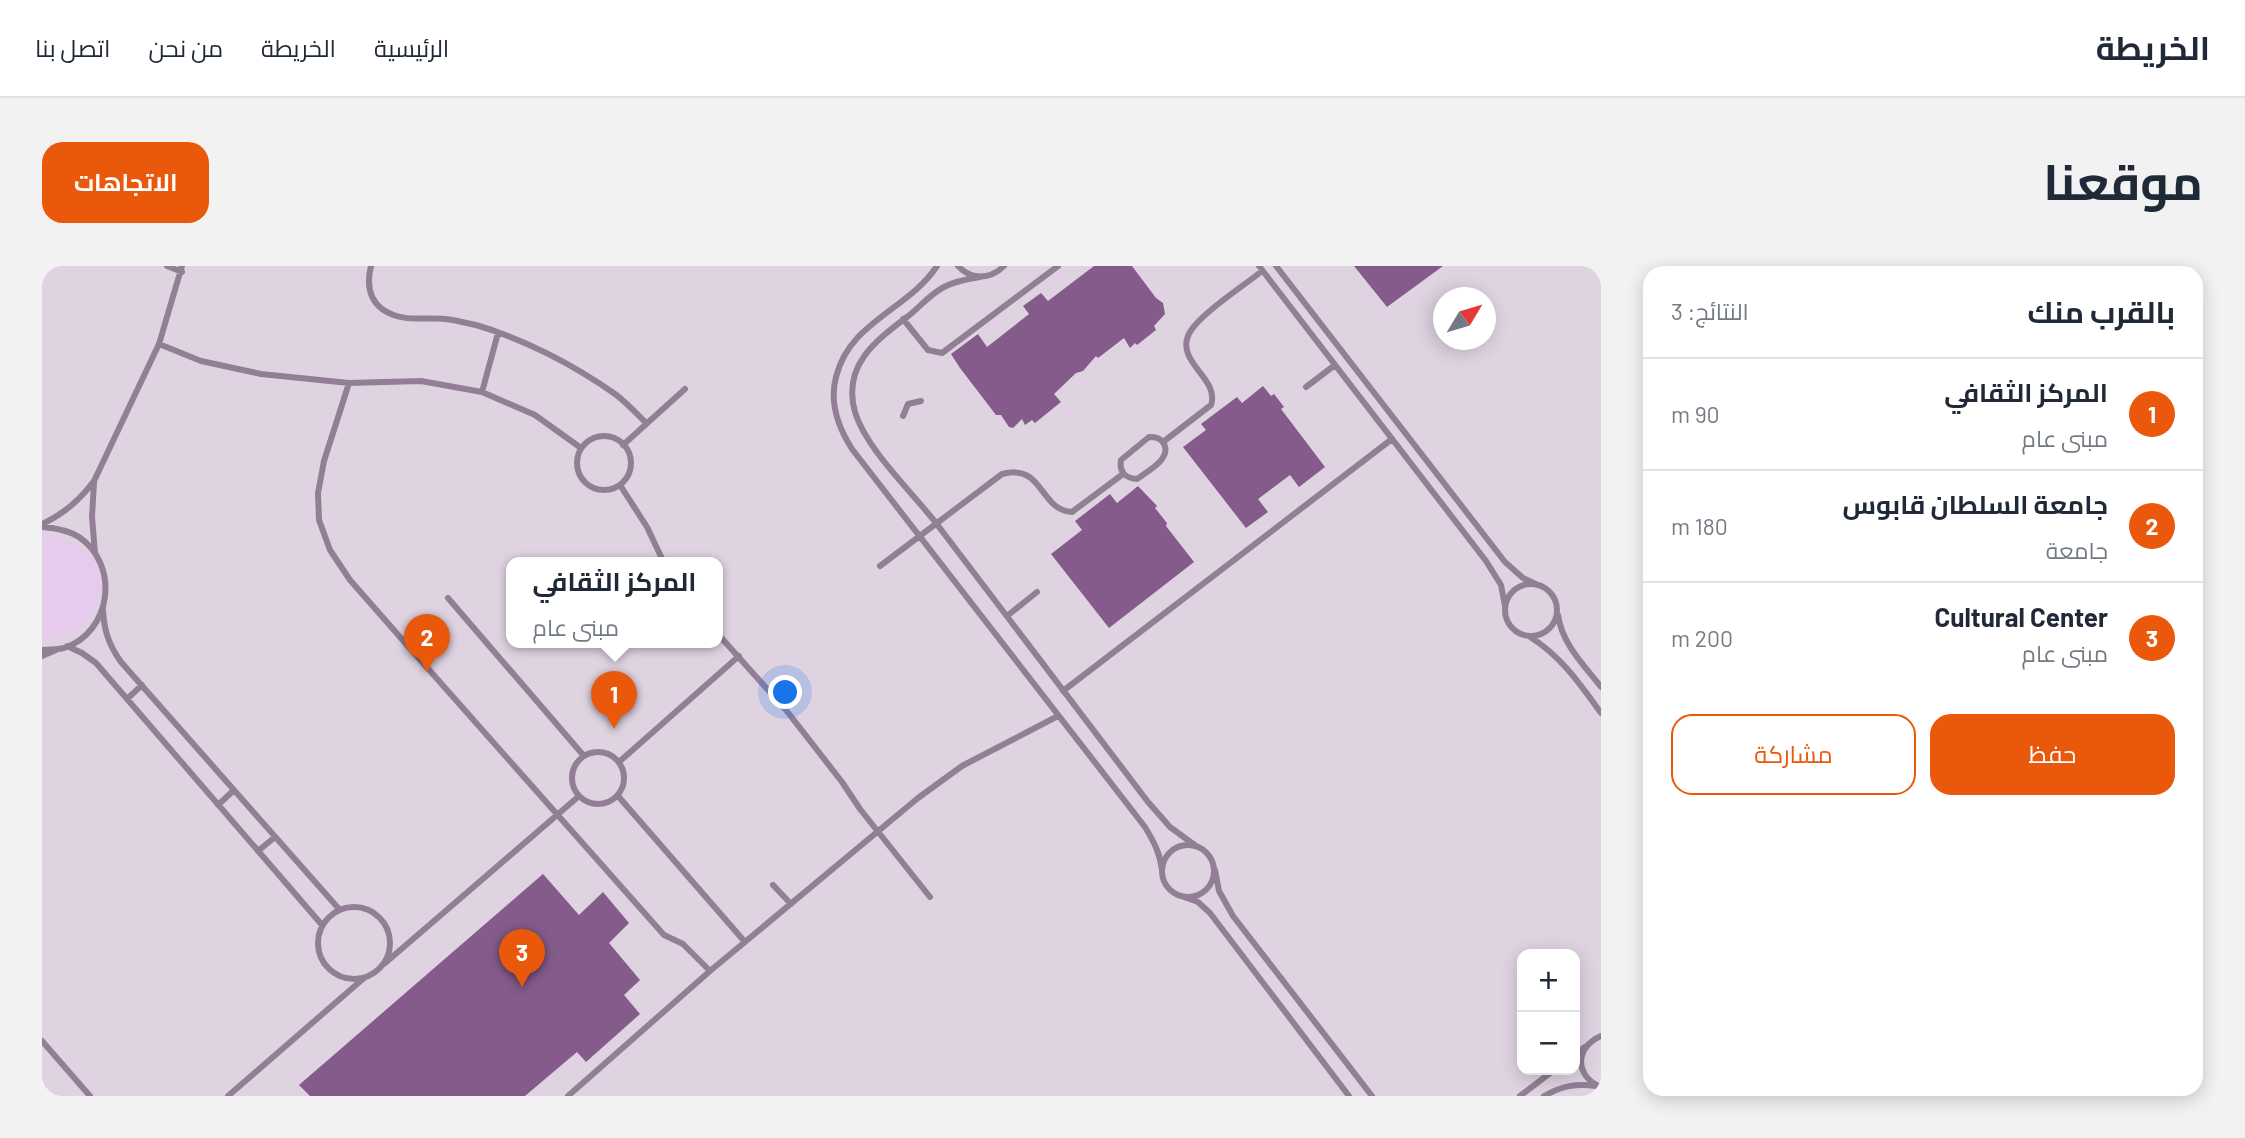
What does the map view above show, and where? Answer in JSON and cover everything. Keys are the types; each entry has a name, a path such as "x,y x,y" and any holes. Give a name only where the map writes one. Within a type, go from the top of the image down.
{"lane":[{"path":"42,526 69,509 94,481 159,344 183,268 167,266"},
{"path":"371,266 368,286 373,299 382,309 400,318 445,319 498,332 564,363 616,395 646,423"},
{"path":"936,266 926,279 862,331 852,343 838,368 834,385 836,415 842,432 852,449 1150,835 1160,855 1167,887 1198,902 1210,913 1349,1096"},
{"path":"958,266 969,275 979,277"},
{"path":"1003,266 990,276 960,281 942,288 879,338 860,361 855,373 853,393 861,426 874,447 936,523 1170,827 1208,854 1219,891 1233,916 1372,1096"},
{"path":"903,319 928,349 942,353 1058,266"},
{"path":"1276,266 1505,562 1523,578 1552,594 1563,636 1601,687"},
{"path":"1163,442 1211,405 1214,397 1190,358 1186,343 1188,335 1197,322 1261,269 1496,575 1501,585 1505,614 1513,629 1529,636 1559,659 1601,713"},
{"path":"482,392 498,332"},
{"path":"159,344 201,361 261,374 349,383 422,381 482,392 534,415 580,448"},
{"path":"1306,387 1335,365"},
{"path":"349,383 324,461 318,493 319,520 330,550 350,580 664,935 683,944 710,971"},
{"path":"624,444 685,390"},
{"path":"903,416 908,404 921,401"},
{"path":"606,436 624,444 631,461 626,479 612,490 593,489 585,484 576,467 580,448 587,441 606,436"},
{"path":"1149,437 1163,442 1166,450 1164,457 1155,465 1137,479 1123,474 1121,460 1130,452 1149,437"},
{"path":"1063,691 1392,439"},
{"path":"880,566 1002,474 1014,471 1029,475 1058,509 1072,512 1123,474"},
{"path":"94,481 92,517 95,553"},
{"path":"620,485 647,527 661,557"},
{"path":"42,526 58,528 79,537 95,553 104,571 104,629 110,646 339,909"},
{"path":"1505,606 1508,597 1521,586 1538,585"},
{"path":"1007,616 1037,592"},
{"path":"448,598 584,756"},
{"path":"42,656 82,638 103,610"},
{"path":"1529,636 1537,636 1552,627 1557,611"},
{"path":"723,640 786,710 930,897"},
{"path":"42,650 64,648 82,653 96,663 322,925"},
{"path":"619,762 738,656"},
{"path":"127,699 142,685"},
{"path":"568,1096 710,971 918,798 961,766 1058,716"},
{"path":"591,752 606,753 619,762 625,779 618,796 598,805 588,803 579,796 574,788 573,770 584,756 591,752"},
{"path":"218,804 234,790"},
{"path":"228,1096 364,978 376,972 559,816 579,796"},
{"path":"618,796 745,942"},
{"path":"258,851 275,837"},
{"path":"1162,870 1164,861 1176,848 1184,845 1196,846"},
{"path":"1181,896 1197,896 1205,892 1213,880 1214,870"},
{"path":"773,885 791,904"},
{"path":"364,978 340,976 322,961 318,937 327,918 339,909 359,906 371,910 381,918 391,941 384,964"},
{"path":"1580,1050 1601,1036"},
{"path":"42,1041 90,1096"},
{"path":"1586,1045 1581,1062 1583,1071 1587,1078 1601,1087"},
{"path":"1520,1096 1548,1075"},
{"path":"1544,1096 1559,1088 1579,1083 1601,1087"}],"shaded area":[{"path":"42,266 1601,266 1601,1096 42,1096"},
{"path":"52,536 75,544 94,562 100,577 100,592 96,607 88,620 60,637 42,639 42,537"}],"building":[{"path":"1094,266 1132,266 1156,298 1163,303 1165,314 1154,326 1156,330 1137,345 1135,343 1130,348 1124,338 1098,358 1096,356 1083,371 1076,373 1054,394 1061,402 1035,423 1032,420 1025,425 1022,419 1013,428 1009,427 1001,415 996,415 951,354 978,334 987,347 1029,314 1023,306 1041,293 1048,301"},
{"path":"1354,266 1443,266 1387,307"},
{"path":"1263,386 1271,396 1274,394 1284,407 1281,409 1325,467 1299,487 1290,475 1258,499 1268,512 1246,528 1183,447 1206,430 1201,424 1237,397 1242,403"},
{"path":"1138,486 1157,506 1155,508 1167,523 1166,526 1194,562 1109,628 1051,554 1082,530 1075,521 1110,494 1117,503"},
{"path":"543,874 579,915 603,892 629,923 609,943 640,980 624,995 640,1014 586,1062 577,1052 525,1096 310,1096 299,1085"}],"place":[{"name":"جامعة السلطان قابوس","path":"427,672"},
{"name":"المركز الثقافي","path":"614,729"},
{"name":"Cultural Center","path":"522,987"}]}
